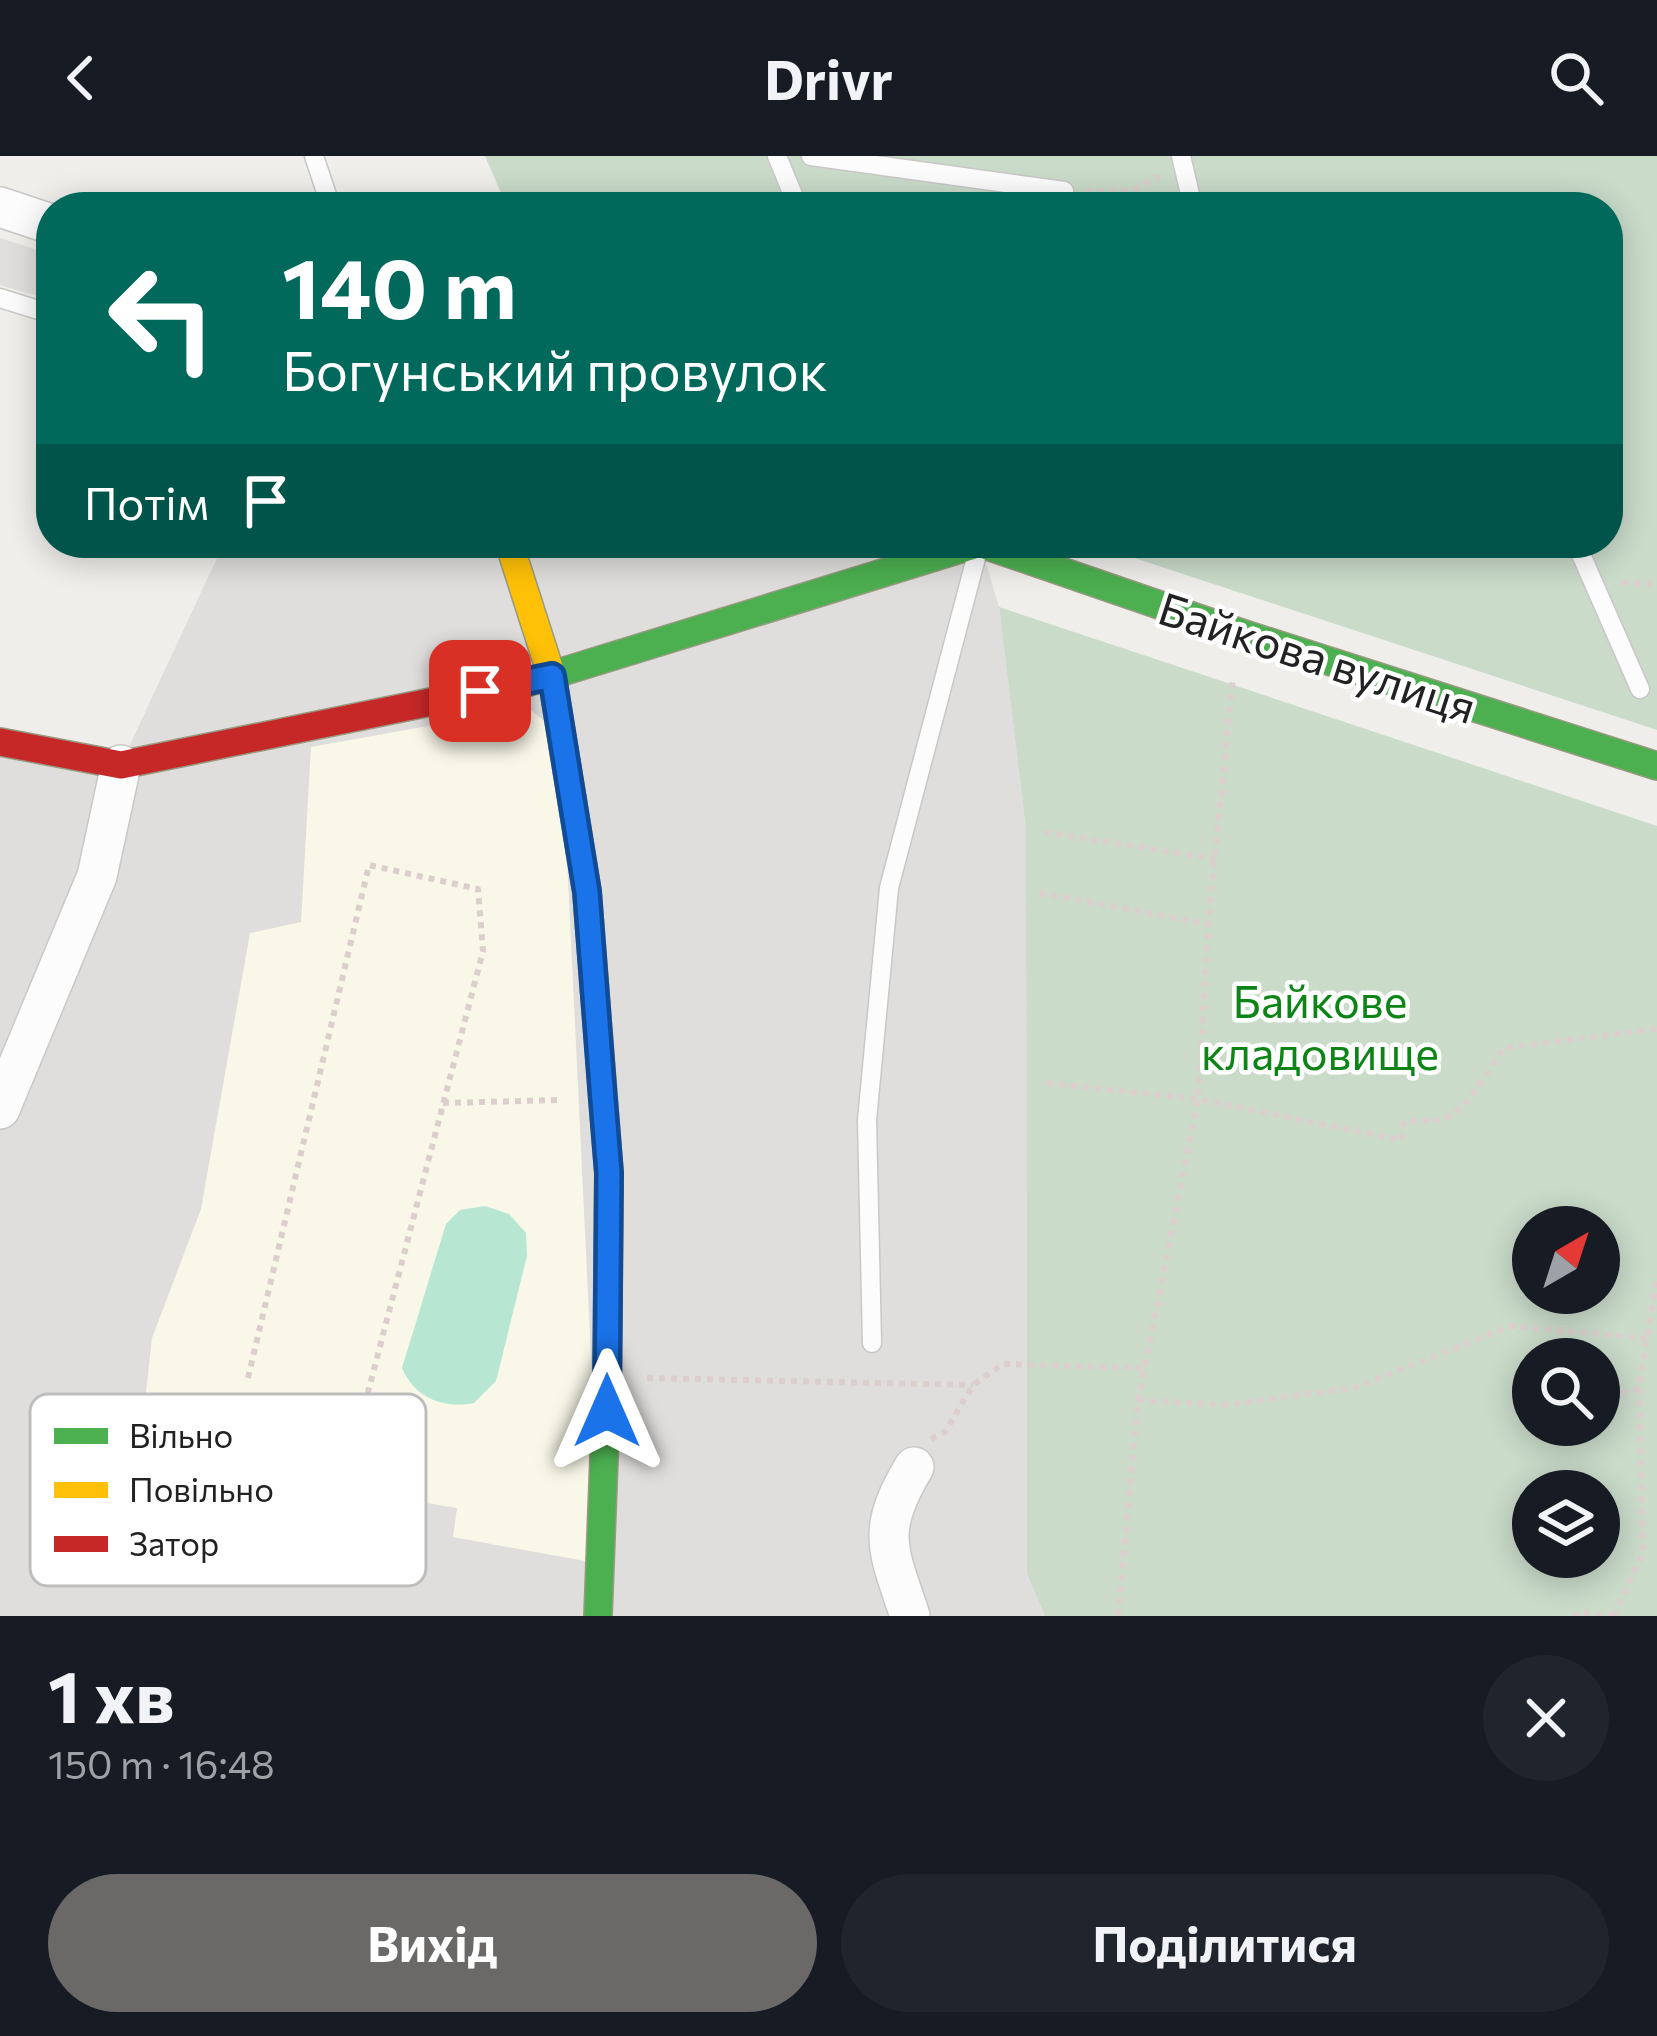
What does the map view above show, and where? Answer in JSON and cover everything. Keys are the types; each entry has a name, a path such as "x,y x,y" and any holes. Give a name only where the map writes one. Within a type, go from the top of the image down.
{"street":[{"path":"0,207 36,219"},
{"path":"514,558 552,676 587,892 600,1054 609,1173 598,1616"},
{"path":"0,742 121,765 552,676 931,558"},
{"name":"Байкова вулиця","path":"1050,558 1238,632 1657,766"},
{"path":"0,1109 97,876 121,765"},
{"path":"910,1616 886,1547 893,1502 914,1467"}],"lane":[{"path":"314,156 326,192"},
{"path":"777,156 792,192"},
{"path":"811,156 1023,192"},
{"path":"1182,159 1190,192"},
{"path":"0,298 36,309"},
{"path":"872,1343 867,1120 889,888 975,558"},
{"path":"1583,558 1640,689"}],"path":[{"path":"1123,192 1182,159"},
{"path":"1118,1616 1138,1400 1198,1099 1208,924 1238,632"},
{"path":"1044,832 1215,860"},
{"path":"248,1378 369,865 478,889 483,951 368,1394"},
{"path":"1040,893 1208,924"},
{"path":"1046,1083 1198,1099 1401,1140 1404,1121 1443,1120 1465,1105 1504,1048 1657,1029"},
{"path":"443,1103 559,1100"},
{"path":"1574,1616 1580,1612 1614,1616 1643,1553 1640,1388 1657,1275"},
{"path":"1138,1400 1224,1405 1354,1388 1511,1327 1646,1338"},
{"path":"914,1467 927,1442 945,1432 973,1385 1003,1364 1144,1368"},
{"path":"607,1377 973,1385"},
{"path":"1620,1394 1640,1388"}],"shaded area":[{"path":"0,238 36,249 36,296 0,285"},
{"path":"217,558 984,558 999,607 1026,828 1027,1574 1045,1616 0,1616 0,742 121,764"},
{"path":"528,708 561,734 601,1564 453,1537 457,1508 426,1503 426,1394 146,1394 152,1338 201,1209 250,933 301,922 311,747"}],"green space":[{"path":"485,156 1657,156 1657,730 1135,558 1623,558 1623,192 501,192"},
{"name":"Байкове кладовище","path":"999,607 1657,826 1657,1616 1045,1616 1027,1574 1026,829"},
{"path":"485,1206 509,1214 526,1233 527,1256 496,1381 474,1403 452,1404 422,1394 402,1368 446,1224 460,1210"}],"traffic: fast":[{"path":"529,682 931,558"},
{"path":"1023,558 1657,766"},
{"path":"598,1616 607,1379"}],"traffic: slow":[{"path":"514,558 552,677 587,892 609,1173 607,1379"}],"traffic: jam":[{"path":"0,742 121,765 529,682"}],"route":[{"path":"480,691 552,676 587,892 609,1173 607,1411"}]}
